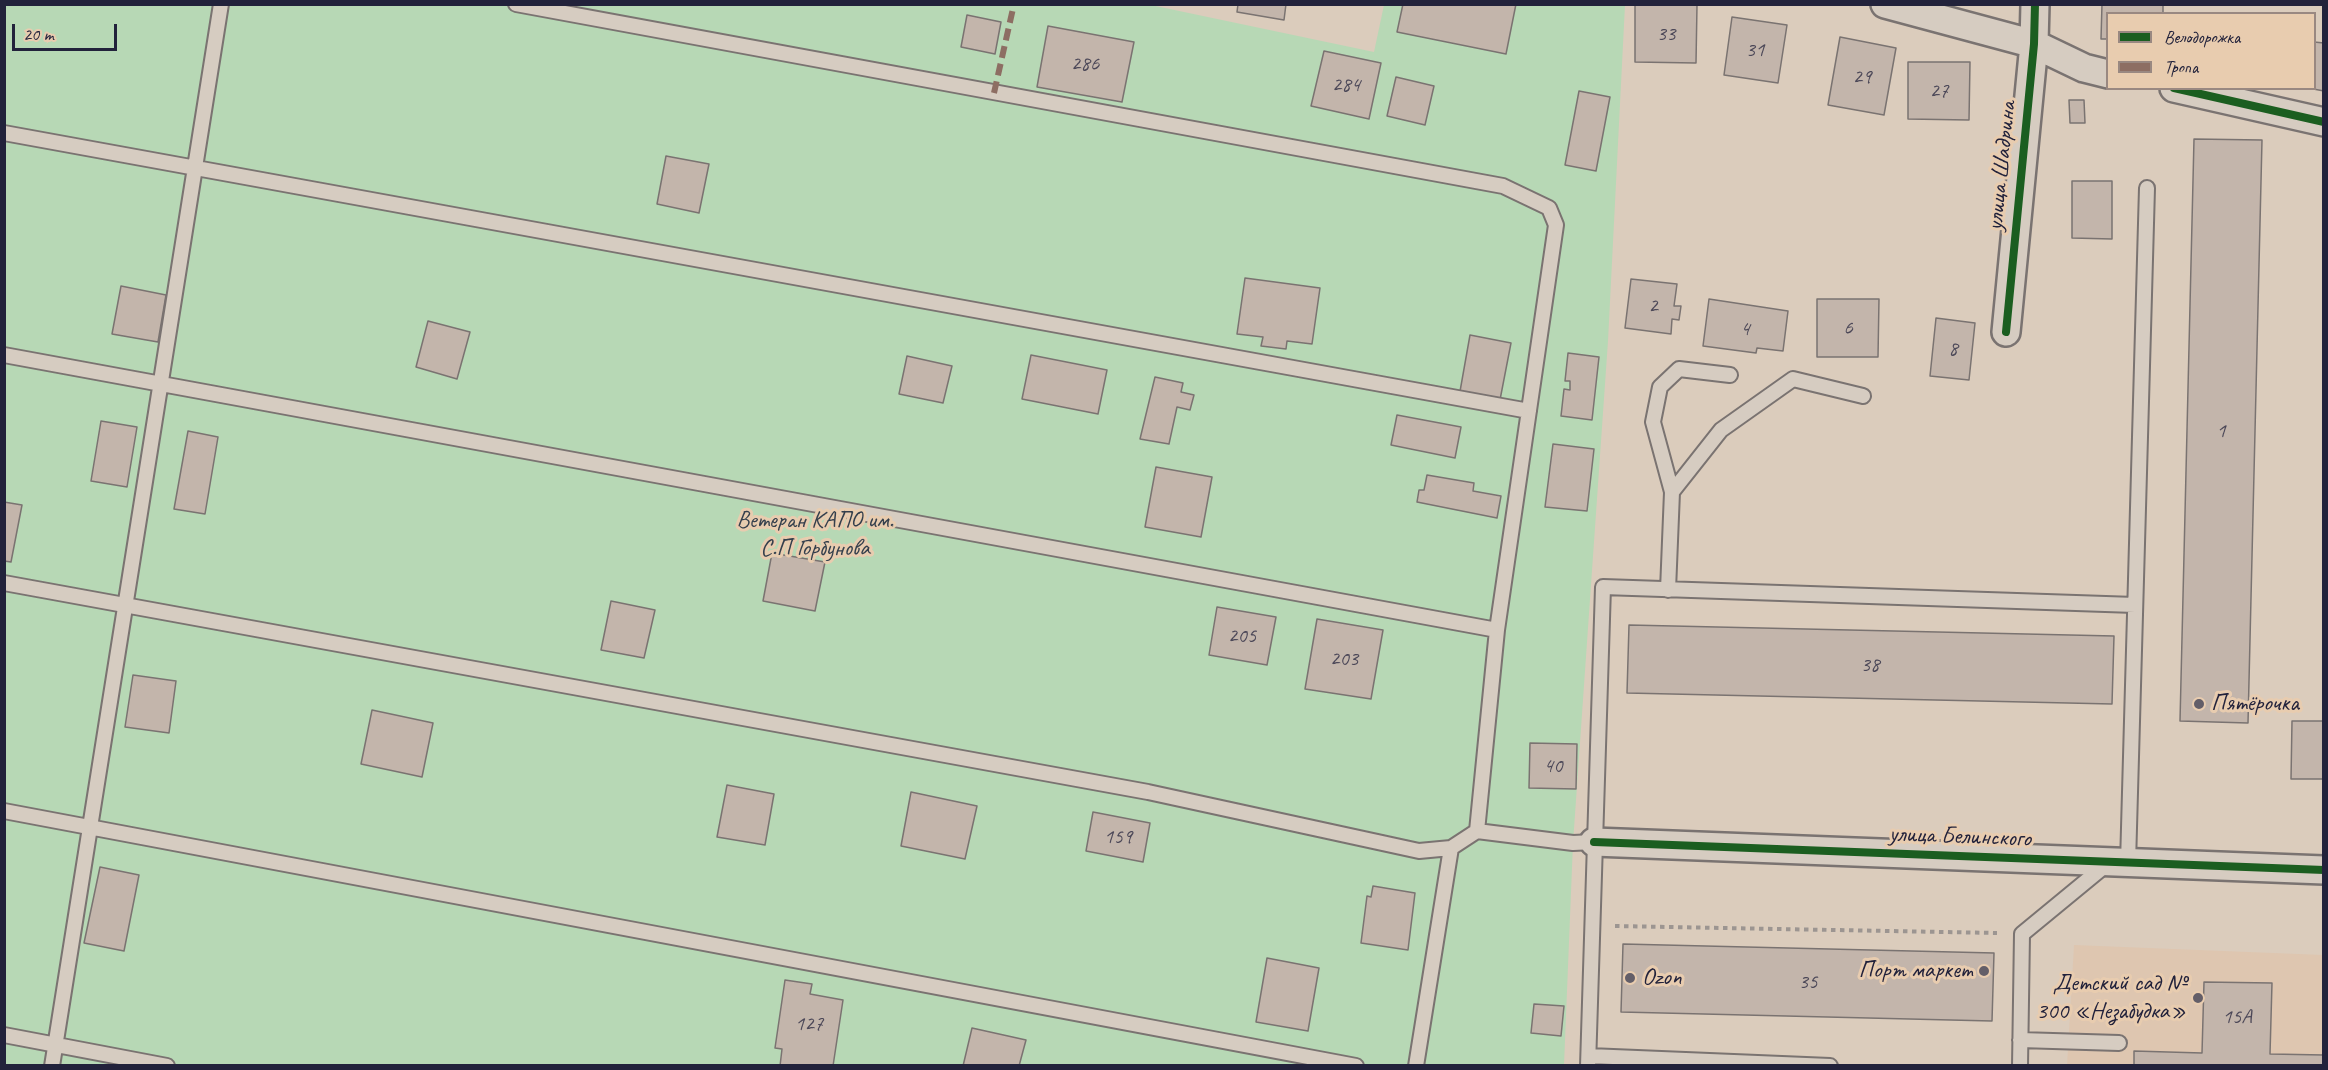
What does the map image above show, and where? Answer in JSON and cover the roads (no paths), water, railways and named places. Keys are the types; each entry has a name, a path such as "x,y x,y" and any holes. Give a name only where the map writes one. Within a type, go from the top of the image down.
{"street":[{"path":"1885,4 2034,44 2084,68 2106,74"},
{"name":"улица Шадрина","path":"2006,332 2034,44 2035,4"},
{"path":"2183,90 2324,123"},
{"name":"улица Белинского","path":"1594,842 2324,870"}],"lane":[{"path":"52,1065 221,4"},
{"path":"516,4 1503,186 1549,208 1556,225 1497,630 1477,831"},
{"path":"4,133 1529,411"},
{"path":"2020,1065 2022,934 2118,863 2135,606 2147,188"},
{"path":"4,355 1497,630"},
{"path":"1668,590 1672,492 1653,422 1660,387 1679,369 1730,375"},
{"path":"1672,492 1721,430 1793,379 1863,396"},
{"path":"4,583 1148,792 1419,851 1451,848 1477,831 1573,843 1594,842"},
{"path":"1830,1065 1588,1060 1603,587 2135,606"},
{"path":"4,812 1356,1065"},
{"path":"1416,1065 1451,848"},
{"path":"4,1035 167,1065"},
{"path":"2020,1040 2119,1043"}],"place":[{"name":"Пятёрочка","path":"2199,704"},
{"name":"Порт маркет","path":"1984,971"},
{"name":"Ozon","path":"1630,978"},
{"name":"Детский сад № 300 «Незабудка»","path":"2198,998"}],"park label":[{"name":"Ветеран КАПО им. С.П Горбунова","path":"815,535"}]}
